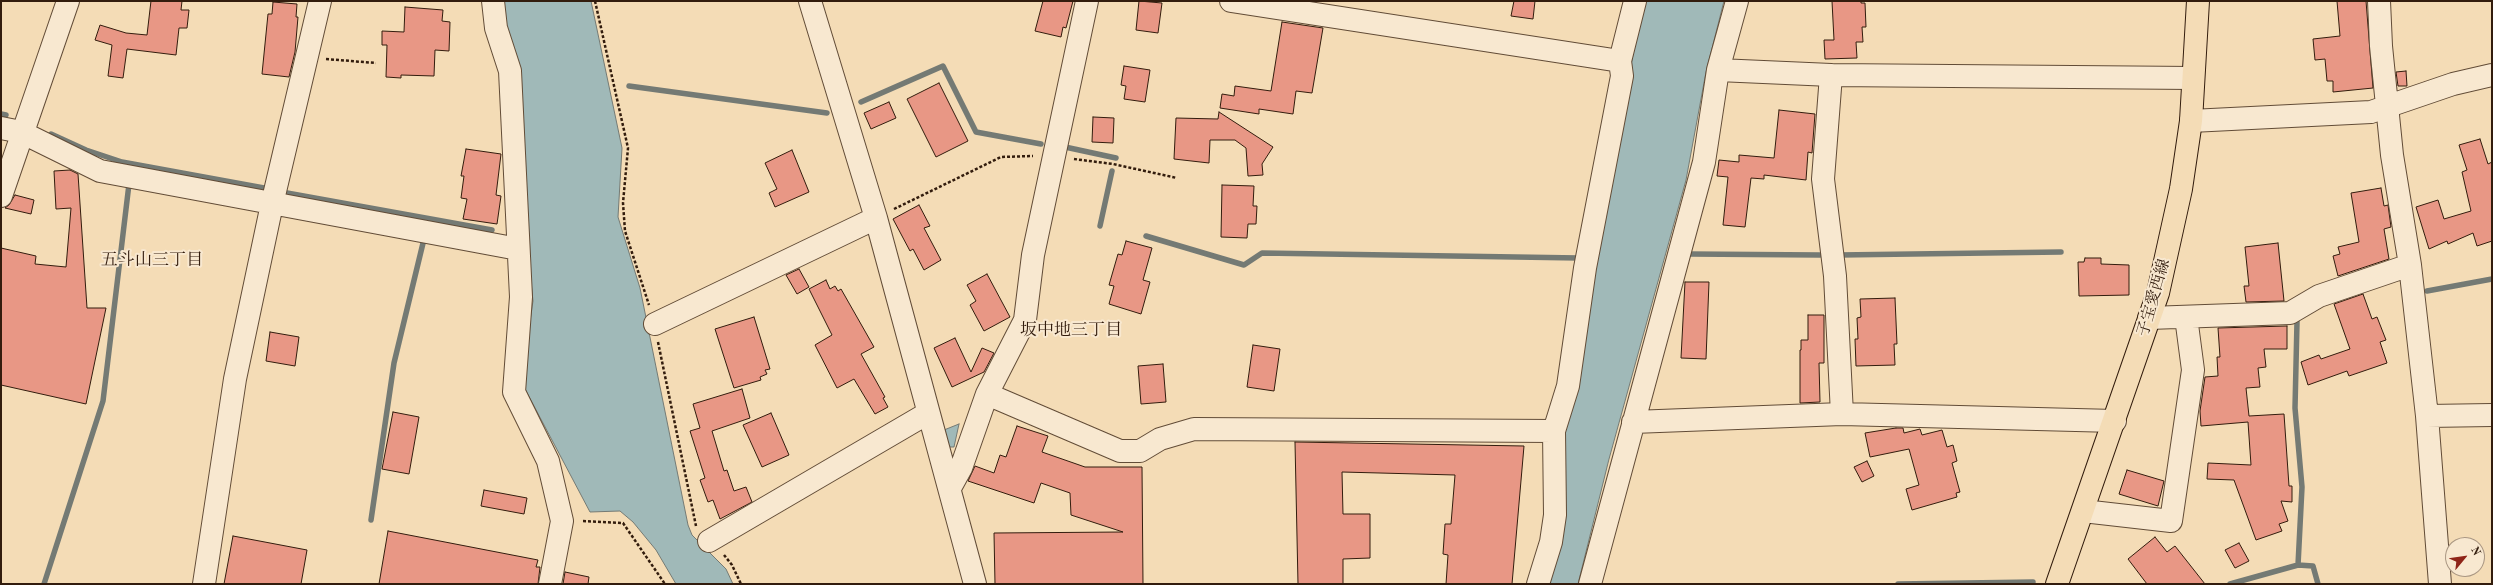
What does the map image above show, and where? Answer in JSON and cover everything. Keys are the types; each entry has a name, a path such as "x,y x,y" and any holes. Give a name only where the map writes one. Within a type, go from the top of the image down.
{"main road":[{"name":"子宝愛西線","path":"2058,584 2158,293 2181,189 2190,121 2198,1"}],"street":[{"path":"1,196 11,130 68,1"},
{"path":"204,584 235,379 272,204 320,1"},
{"path":"493,1 496,28 510,71 521,297 514,392 548,461 562,521 550,584"},
{"path":"810,1 876,218 975,584"},
{"path":"950,488 961,468 987,394 1025,320 1033,255 1087,1"},
{"path":"1231,1 1620,62"},
{"path":"1538,584 1551,542 1555,515 1554,431 1568,386 1585,268 1622,76 1620,62 1635,1"},
{"path":"1590,584 1704,162 1718,70 1737,1"},
{"path":"2379,1 2392,155 2410,265 2427,416 2440,584"},
{"path":"1718,70 1831,75 2193,78"},
{"path":"1831,75 1823,179 1835,276 1842,414"},
{"path":"2190,121 2371,112 2387,105 2452,84 2492,75"},
{"path":"11,130 100,171 518,249"},
{"path":"655,324 876,218"},
{"path":"2149,318 2290,313 2319,296 2410,265"},
{"path":"2083,511 2171,521 2193,370 2186,317"},
{"path":"987,394 1120,451 1140,451 1160,439 1194,429 1554,431"},
{"path":"709,541 928,413"},
{"path":"1633,422 1842,414 2115,421"},
{"path":"2427,416 2492,415"}],"path":[{"path":"595,1 628,148 623,203 625,231 655,324 693,519 697,529 732,565 741,584"},
{"path":"307,58 376,63"},
{"path":"876,218 1001,157 1054,156 1113,164 1177,178"},
{"path":"580,516 584,522 623,523 666,584"}],"water":[{"path":"501,1 591,1 622,148 618,217 640,288 688,525 692,535 726,569 733,584 676,584 656,550 633,522 620,511 590,512 525,389 524,360 533,301"},
{"path":"1643,1 1724,1 1706,72 1686,180 1609,459 1578,584 1545,584 1559,451"},
{"path":"959,424 954,447 948,447 944,430"}],"building":[{"path":"151,1 182,1 181,10 189,10 187,28 179,28 176,55 127,49 123,78 108,76 112,45 95,40 100,25 126,33 147,35"},
{"path":"1043,1 1073,1 1066,28 1063,27 1061,37 1035,31"},
{"path":"1139,1 1162,3 1158,33 1136,30"},
{"path":"1514,1 1535,1 1533,19 1511,16"},
{"path":"1832,1 1861,1 1861,3 1865,3 1866,27 1862,27 1863,42 1856,42 1857,58 1825,59 1824,40 1834,40"},
{"path":"2337,1 2366,1 2373,88 2333,92 2333,81 2327,81 2325,59 2315,60 2313,39 2340,36"},
{"path":"273,2 297,4 296,17 298,17 295,52 289,77 262,74 268,14 272,14"},
{"path":"405,7 443,10 442,21 450,22 449,51 435,50 434,76 401,75 401,78 386,77 387,45 382,45 382,31 404,32"},
{"path":"1282,22 1323,28 1312,93 1296,91 1293,114 1259,109 1259,114 1220,108 1222,94 1234,96 1235,86 1271,91"},
{"path":"1124,66 1150,70 1145,102 1124,99 1126,86 1121,85"},
{"path":"2406,71 2407,86 2398,86 2396,72"},
{"path":"939,83 968,141 936,157 907,99"},
{"path":"889,102 896,118 871,129 864,113"},
{"path":"1779,110 1815,114 1812,153 1808,152 1806,180 1764,175 1764,179 1751,178 1745,227 1723,225 1728,177 1717,176 1719,160 1739,162 1739,155 1774,158"},
{"path":"1219,112 1273,147 1262,164 1263,175 1248,176 1246,148 1235,140 1210,140 1209,163 1174,159 1176,118 1218,119"},
{"path":"1093,117 1114,118 1113,143 1092,142"},
{"path":"2480,139 2488,164 2492,162 2492,241 2477,246 2473,233 2448,244 2447,241 2429,249 2416,207 2438,200 2444,219 2471,211 2462,172 2467,170 2459,145"},
{"path":"466,149 501,154 496,195 501,196 497,224 463,219 467,199 461,198 464,176 461,176"},
{"path":"792,150 809,192 775,207 769,193 777,189 765,163"},
{"path":"70,170 78,174 87,308 106,308 86,404 1,385 1,248 36,256 35,264 66,267 71,208 56,209 54,171"},
{"path":"1222,185 1254,186 1253,206 1257,206 1256,224 1248,224 1247,238 1221,237"},
{"path":"2381,188 2384,206 2388,205 2391,227 2384,229 2389,259 2338,276 2333,256 2340,254 2338,247 2359,242 2351,193"},
{"path":"15,195 34,200 31,214 5,208 9,205"},
{"path":"919,205 930,226 924,228 941,260 924,270 913,249 910,251 893,219"},
{"path":"1126,241 1152,248 1143,280 1150,282 1141,314 1109,304 1114,286 1109,285 1118,254 1122,255"},
{"path":"2278,243 2284,301 2246,302 2244,286 2249,286 2245,247"},
{"path":"2085,258 2101,258 2101,264 2129,265 2129,295 2079,296 2078,262 2084,262"},
{"path":"799,269 809,287 797,294 786,275"},
{"path":"987,274 1010,317 984,331 970,305 976,301 967,285"},
{"path":"826,280 830,289 835,286 838,291 841,289 874,347 861,354 885,397 883,398 888,407 875,414 854,379 837,388 815,345 832,335 809,289"},
{"path":"1685,282 1709,282 1706,359 1681,358"},
{"path":"2363,294 2372,319 2377,317 2386,340 2380,342 2387,363 2349,376 2347,371 2308,385 2301,362 2319,355 2321,359 2350,349 2334,304"},
{"path":"1895,298 1897,344 1894,344 1895,365 1856,366 1855,339 1858,339 1857,318 1861,317 1860,299"},
{"path":"1808,315 1824,315 1824,363 1819,363 1820,402 1800,403 1800,350 1801,340 1808,340"},
{"path":"754,317 770,369 765,370 767,374 760,377 761,380 734,388 715,329"},
{"path":"2287,326 2287,349 2264,349 2266,367 2258,368 2260,387 2246,388 2249,416 2284,414 2289,486 2292,486 2292,502 2281,501 2288,521 2279,524 2282,531 2256,540 2234,480 2207,479 2208,463 2251,465 2248,422 2201,426 2200,411 2205,377 2218,376 2217,357 2220,357 2218,328"},
{"path":"270,332 299,337 295,366 266,361"},
{"path":"955,338 971,372 982,348 994,353 984,372 952,387 934,348"},
{"path":"1253,345 1280,349 1274,391 1247,387"},
{"path":"1163,364 1166,402 1141,404 1138,366"},
{"path":"742,389 750,418 712,431 724,471 727,470 734,491 746,487 752,502 720,519 713,500 708,502 700,480 705,478 690,431 700,428 693,404"},
{"path":"393,412 419,417 409,474 382,469"},
{"path":"771,413 789,455 762,467 743,425"},
{"path":"1017,426 1048,436 1042,452 1085,467 1142,467 1143,584 995,584 994,533 1123,532 1071,515 1070,493 1041,483 1034,503 968,481 975,466 994,473 1000,455 1006,457"},
{"path":"1903,428 1904,433 1920,429 1922,435 1942,430 1947,447 1953,445 1957,461 1952,463 1960,492 1956,493 1957,497 1912,510 1906,489 1919,485 1909,449 1870,457 1865,433"},
{"path":"1295,442 1524,446 1512,584 1446,584 1448,555 1443,554 1445,524 1451,524 1455,475 1342,472 1343,514 1370,514 1370,558 1343,559 1343,584 1298,584"},
{"path":"1867,461 1874,476 1862,482 1854,467"},
{"path":"2127,470 2164,481 2158,506 2119,494"},
{"path":"484,490 527,498 524,514 481,506"},
{"path":"388,531 538,560 536,567 540,567 538,584 379,584"},
{"path":"233,536 307,550 301,584 224,584"},
{"path":"2155,537 2167,552 2175,546 2205,584 2147,584 2128,559"},
{"path":"2239,543 2249,561 2235,568 2225,550"},
{"path":"565,572 589,577 588,584 563,584"}],"waterway":[{"path":"861,102 943,66 976,132 1041,144"},
{"path":"629,86 827,113"},
{"path":"1,114 6,115"},
{"path":"51,134 86,150 122,162 264,188"},
{"path":"1065,147 1116,158"},
{"path":"1100,226 1112,171"},
{"path":"44,584 103,401 129,184"},
{"path":"287,193 492,230"},
{"path":"1146,236 1244,265 1262,253 1579,258"},
{"path":"371,520 394,363 424,239"},
{"path":"1839,255 2061,252"},
{"path":"1689,254 1820,255"},
{"path":"2427,291 2492,279"},
{"path":"2297,322 2295,408 2302,487 2298,565"},
{"path":"2230,584 2298,565 2313,566 2318,584"},
{"path":"1898,584 2033,582"}],"district":[{"name":"五斗山三丁目","path":"152,261"},
{"name":"坂中地三丁目","path":"1071,331"}]}
